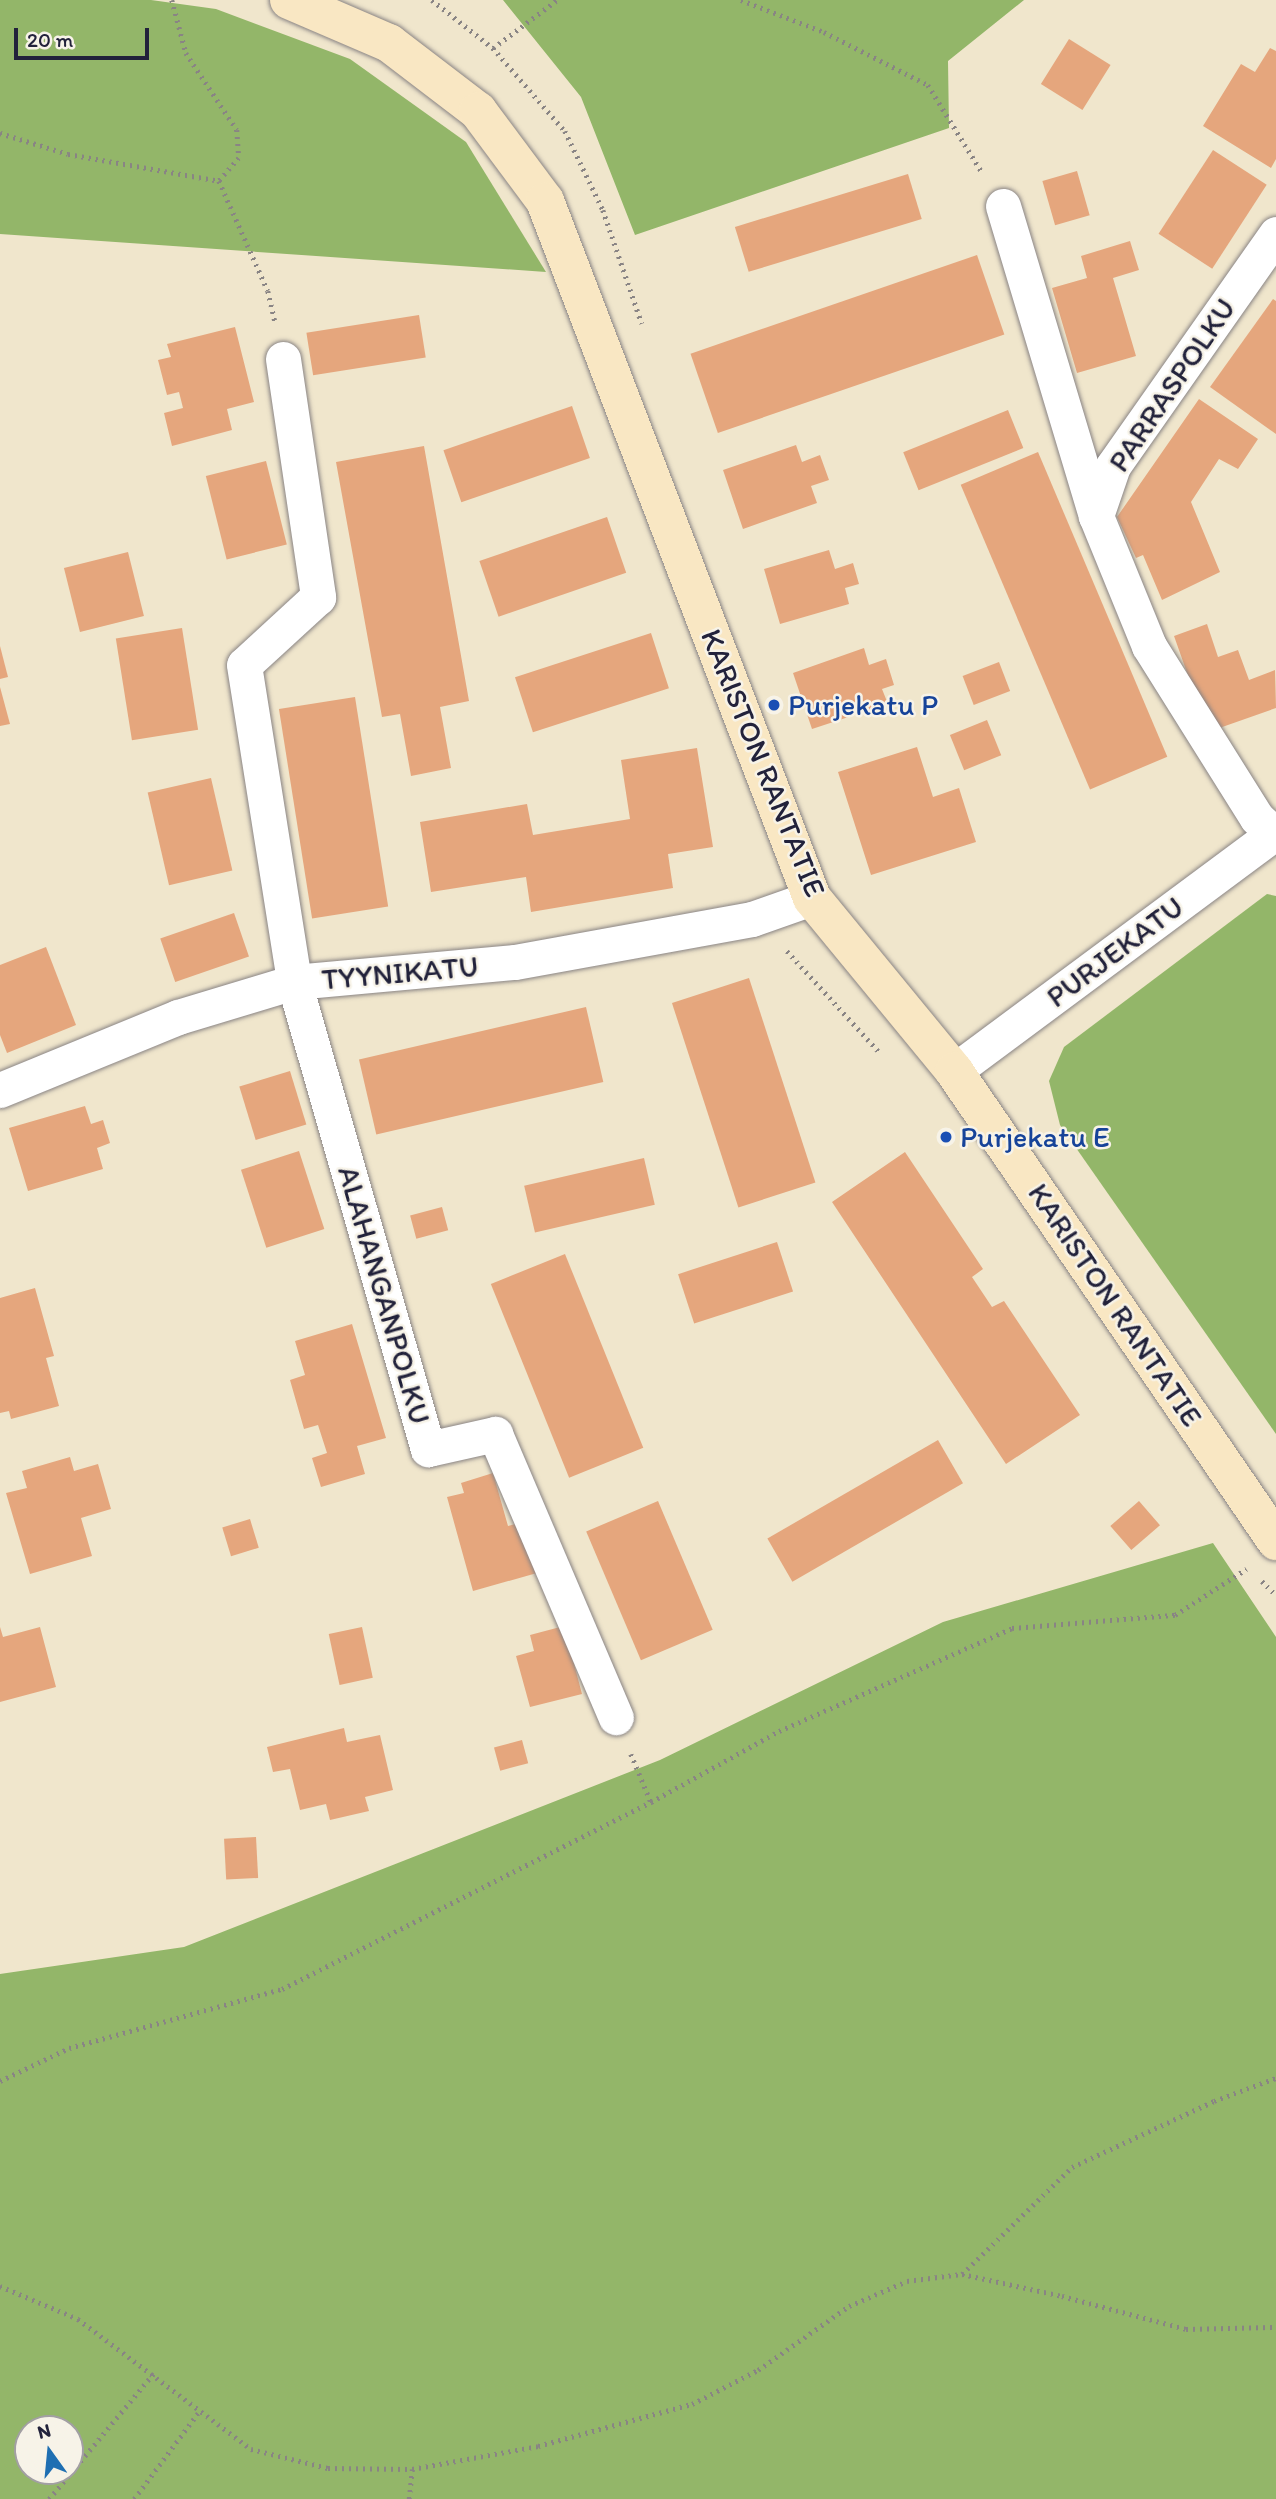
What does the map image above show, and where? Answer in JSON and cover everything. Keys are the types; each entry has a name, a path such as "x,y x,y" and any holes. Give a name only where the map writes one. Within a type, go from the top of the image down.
{"street":[{"name":"KARISTON RANTATIE","path":"289,0 389,43 478,111 545,201 812,898 954,1071 1276,1541"},
{"path":"1003,206 1096,516 1149,646 1257,818 1275,834"},
{"name":"PARRASPOLKU","path":"1096,516 1113,466 1276,234"},
{"path":"283,359 318,597 244,665 294,982"},
{"name":"PURJEKATU","path":"954,1071 1275,834"},
{"name":"TYYNIKATU","path":"0,1090 178,1017 294,982 515,962 752,919 812,898"},
{"name":"ALAHANGANPOLKU","path":"294,982 428,1448 495,1434 616,1717"}],"path":[{"path":"172,0 186,53 237,130 239,158 219,181"},
{"path":"432,0 493,48 565,131 603,210 643,329"},
{"path":"493,48 557,0"},
{"path":"741,0 824,32 928,85 1003,206"},
{"path":"0,133 68,154 219,181"},
{"path":"219,181 268,291 283,359"},
{"path":"0,2081 69,2048 282,1989 651,1802 779,1731 1012,1628 1175,1615 1248,1568"},
{"path":"616,1717 651,1802"},
{"path":"962,2274 1072,2168 1214,2101 1276,2078"},
{"path":"0,2286 78,2319 153,2374 198,2413 251,2449 328,2468 412,2469 538,2446 692,2404 758,2370 849,2306 907,2281 962,2274 1062,2296 1186,2329 1276,2327"},
{"path":"48,2499 153,2374"},
{"path":"134,2499 198,2413"},
{"path":"410,2499 412,2469"}],"green space":[{"path":"0,0 151,0 216,9 350,59 466,142 546,272 0,234"},
{"path":"503,0 1024,0 948,61 949,128 635,235 581,97"},
{"path":"1267,894 1276,896 1276,1434 1060,1125 1049,1081 1064,1047"},
{"path":"1213,1543 1276,1637 1276,2499 0,2499 0,1974 184,1947 660,1760 943,1622"}],"building":[{"path":"1069,39 1111,65 1082,110 1041,84"},
{"path":"1270,48 1276,51 1276,159 1271,168 1203,126 1241,64 1255,72"},
{"path":"1213,150 1267,185 1212,269 1159,234"},
{"path":"1077,171 1090,215 1055,225 1042,181"},
{"path":"908,174 922,219 749,272 735,227"},
{"path":"1130,241 1139,270 1113,278 1136,356 1077,373 1052,288 1087,278 1081,256"},
{"path":"977,255 1004,334 718,433 691,354"},
{"path":"1273,299 1276,301 1276,434 1210,387"},
{"path":"419,315 426,357 313,375 306,333"},
{"path":"235,327 254,402 227,409 232,430 172,446 164,413 183,408 179,392 167,395 158,360 171,357 167,344"},
{"path":"1199,399 1258,439 1238,469 1219,459 1191,502 1220,572 1162,600 1143,555 1136,558 1117,517"},
{"path":"572,406 590,458 461,502 443,450"},
{"path":"1008,410 1023,448 919,490 903,452"},
{"path":"796,445 802,462 820,455 829,480 811,486 817,503 743,529 723,470"},
{"path":"424,446 469,701 440,707 451,768 411,776 400,714 382,717 336,462"},
{"path":"1038,452 1167,757 1090,790 961,485"},
{"path":"266,461 287,544 227,559 206,476"},
{"path":"607,517 626,573 499,617 479,561"},
{"path":"829,550 835,569 853,563 859,584 845,588 849,604 780,624 764,569"},
{"path":"128,552 144,616 80,632 64,568"},
{"path":"1207,624 1218,657 1238,650 1249,680 1275,670 1276,708 1208,732 1174,636"},
{"path":"182,628 198,730 132,740 116,638"},
{"path":"651,633 669,688 533,732 515,677"},
{"path":"0,646 8,677 0,679"},
{"path":"864,648 869,665 886,659 894,685 882,689 888,704 812,729 793,673"},
{"path":"999,662 1010,691 974,705 963,676"},
{"path":"0,687 10,724 0,726"},
{"path":"355,697 388,906 312,918 279,709"},
{"path":"987,720 1001,755 964,770 950,735"},
{"path":"917,747 933,797 959,788 976,842 871,875 838,772"},
{"path":"697,748 713,847 668,854 673,888 531,912 526,877 431,892 420,822 527,804 533,835 630,819 621,760"},
{"path":"211,778 232,871 169,885 148,793"},
{"path":"234,913 249,956 175,982 160,938"},
{"path":"46,947 76,1025 7,1053 0,1035 0,965"},
{"path":"749,978 815,1182 738,1208 672,1003"},
{"path":"586,1007 603,1082 376,1134 359,1059"},
{"path":"290,1071 306,1125 256,1140 239,1086"},
{"path":"85,1106 91,1124 103,1120 110,1143 97,1148 103,1169 28,1191 9,1128"},
{"path":"299,1151 324,1229 266,1248 241,1170"},
{"path":"905,1152 983,1269 972,1277 992,1307 1004,1301 1080,1415 1006,1464 832,1202"},
{"path":"644,1158 655,1205 535,1232 524,1186"},
{"path":"442,1207 448,1230 416,1239 410,1216"},
{"path":"777,1242 793,1291 694,1324 678,1274"},
{"path":"565,1254 643,1448 569,1478 491,1284"},
{"path":"35,1288 54,1356 46,1358 59,1406 11,1419 9,1411 0,1413 0,1298"},
{"path":"352,1324 386,1438 357,1446 365,1474 321,1487 312,1458 327,1453 318,1425 304,1429 290,1380 305,1375 295,1341"},
{"path":"938,1440 963,1483 792,1582 767,1538"},
{"path":"70,1457 74,1471 98,1464 111,1509 81,1518 92,1556 30,1574 6,1493 27,1488 22,1471"},
{"path":"493,1473 508,1526 523,1522 537,1573 473,1591 447,1497 464,1493 461,1483"},
{"path":"658,1501 713,1630 641,1660 586,1531"},
{"path":"1139,1501 1160,1525 1131,1550 1110,1526"},
{"path":"250,1519 259,1548 231,1556 222,1527"},
{"path":"564,1626 582,1694 530,1707 516,1656 534,1651 530,1635"},
{"path":"0,1627 3,1637 40,1627 56,1687 0,1702"},
{"path":"362,1627 373,1678 340,1685 329,1634"},
{"path":"344,1728 347,1742 380,1735 393,1790 365,1797 369,1811 330,1820 326,1804 300,1810 290,1769 273,1772 267,1747"},
{"path":"522,1740 528,1763 500,1771 494,1748"},
{"path":"256,1837 258,1878 226,1880 224,1839"}],"place":[{"name":"Purjekatu P","path":"774,705"},
{"name":"Purjekatu E","path":"946,1137"}]}
